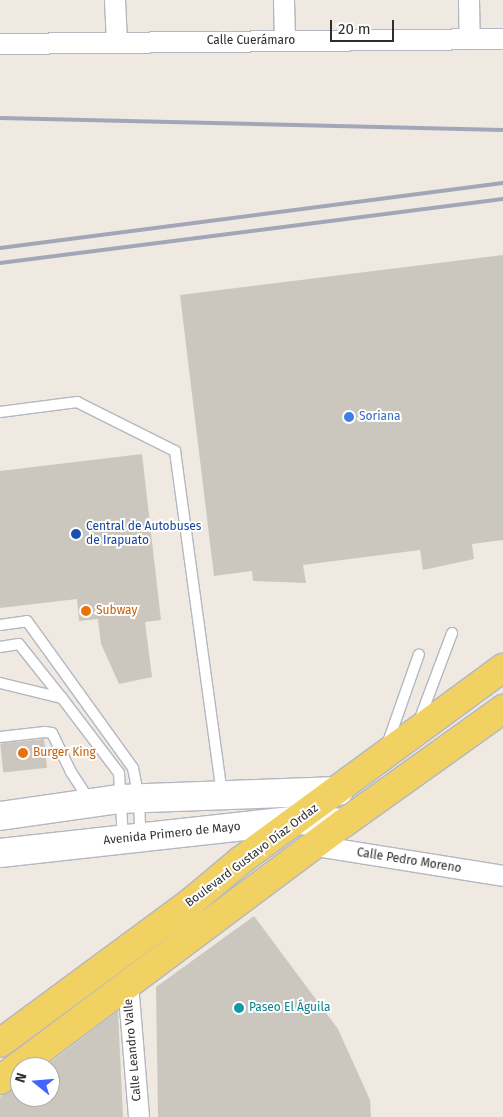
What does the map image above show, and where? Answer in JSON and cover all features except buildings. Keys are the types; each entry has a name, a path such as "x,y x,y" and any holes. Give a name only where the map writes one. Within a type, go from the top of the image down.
{"main road":[{"name":"Boulevard Gustavo Díaz Ordaz","path":"0,1043 191,902 218,878 339,791 503,668"},
{"path":"0,1080 128,983 316,846 344,823 503,709"}],"street":[{"path":"115,0 117,42"},
{"path":"284,0 285,41"},
{"path":"469,0 470,39"},
{"name":"Calle Cuerámaro","path":"0,44 503,39"},
{"path":"0,816 130,799 339,791"},
{"name":"Avenida Primero de Mayo","path":"0,853 298,820 344,823"},
{"name":"Calle Pedro Moreno","path":"316,846 503,876"},
{"name":"Calle Leandro Valle","path":"128,983 139,1117"}],"lane":[{"path":"0,412 77,402 175,451 222,794"},
{"path":"0,625 28,621 133,768 130,799 132,838"},
{"path":"413,735 452,633"},
{"path":"0,647 19,644 119,773 130,799 132,838"},
{"path":"382,758 419,654"},
{"path":"0,683 62,698"},
{"path":"0,737 45,732 52,733 71,772 91,803"}],"railway":[{"path":"0,118 503,130"},
{"path":"0,248 503,183"},
{"path":"0,263 503,199"}],"place":[{"name":"Soriana","path":"349,417"},
{"name":"Central de Autobuses de Irapuato","path":"76,534"},
{"name":"Subway","path":"86,611"},
{"name":"Burger King","path":"23,753"},
{"name":"Paseo El Águila","path":"239,1008"}]}
